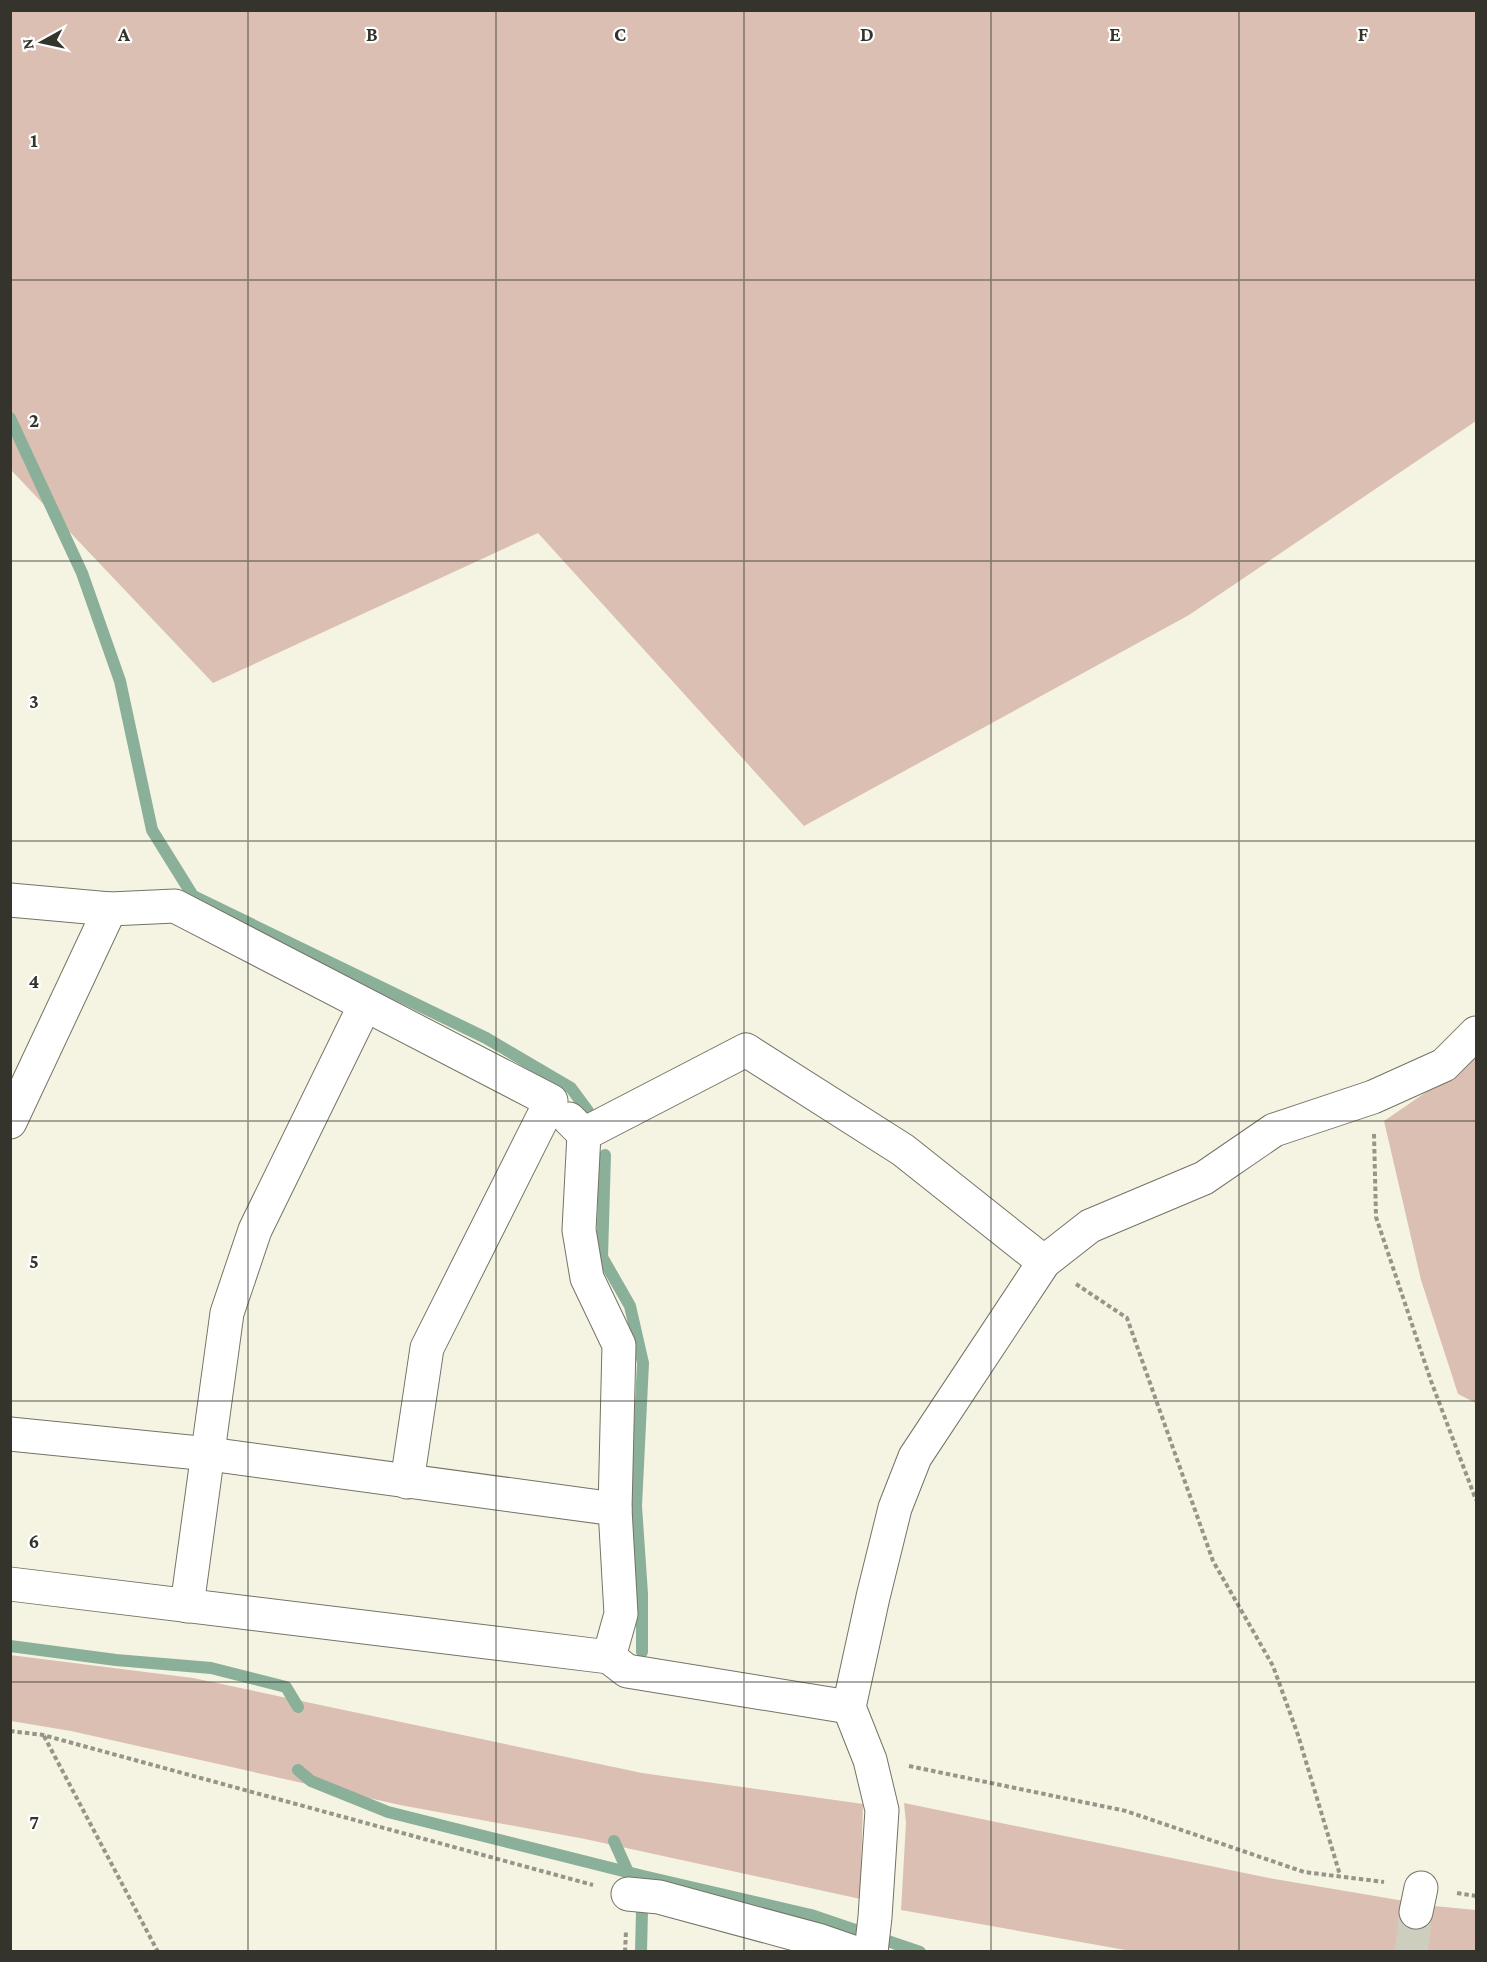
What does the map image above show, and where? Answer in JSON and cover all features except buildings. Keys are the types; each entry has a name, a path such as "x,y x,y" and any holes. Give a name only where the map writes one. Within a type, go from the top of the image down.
{"street":[{"path":"10,900 110,909 175,906 551,1101 584,1134 579,1230 582,1249 587,1278 619,1345 615,1509 621,1614 609,1657"},
{"path":"10,1122 110,909"},
{"path":"187,1606 227,1313 255,1230 366,1005"},
{"path":"628,1894 659,1898 821,1941 868,1940 882,1810 870,1760 849,1707 895,1509 915,1457 1044,1262 1090,1226 1204,1178 1274,1130 1373,1097 1444,1065 1476,1033"},
{"path":"584,1134 746,1050 903,1150 1044,1262"},
{"path":"407,1482 427,1348 551,1101"},
{"path":"10,1434 209,1454 615,1509"},
{"path":"10,1584 609,1657 627,1671 849,1707"}],"path":[{"path":"1373,1097 1376,1217 1431,1381 1476,1500"},
{"path":"1044,1262 1127,1318 1213,1561 1273,1666 1298,1735 1340,1875"},
{"path":"10,1731 43,1735 628,1894"},
{"path":"43,1735 158,1952"},
{"path":"870,1760 919,1767 1126,1811 1304,1872 1340,1875 1419,1900 1476,1896"}],"shaded area":[{"path":"11,10 1476,11 1476,421 1189,615 804,826 538,533 213,683 11,470"},
{"path":"1476,1058 1476,1403 1458,1394 1421,1280 1384,1121"},
{"path":"10,1655 193,1678 642,1773 863,1804 861,1870 865,1900 585,1839 400,1805 71,1731 11,1721"},
{"path":"904,1803 1269,1878 1434,1906 1476,1910 1476,1951 1131,1951 901,1910 906,1823"}],"waterway":[{"path":"10,418 82,573 120,681 152,830 193,896 486,1038 571,1088 588,1111"},
{"path":"605,1155 602,1257 630,1306 643,1363 636,1506 642,1594 642,1652"},
{"path":"10,1646 116,1660 211,1668 286,1687 298,1707"},
{"path":"298,1770 311,1781 388,1812 643,1876 811,1915 920,1952"},
{"path":"614,1841 628,1872"},
{"path":"641,1952 642,1911"}],"tunnel":[{"path":"1411,1952 1416,1912"}]}
